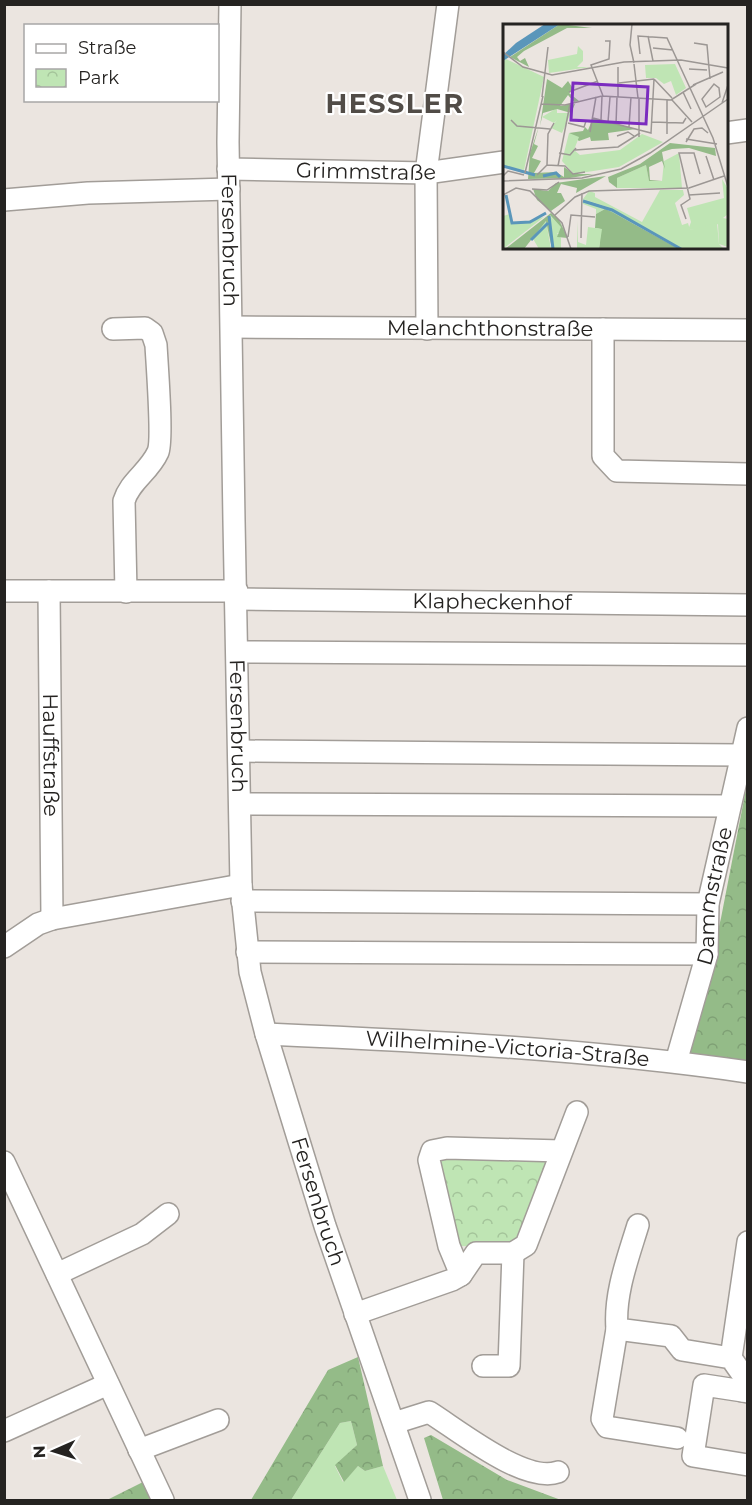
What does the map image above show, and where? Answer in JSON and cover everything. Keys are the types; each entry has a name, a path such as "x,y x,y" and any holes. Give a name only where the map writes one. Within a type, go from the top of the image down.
{"street":[{"name":"Fersenbruch","path":"230,4 228,179 242,893 247,952 252,986 266,1034 355,1314 420,1500"},
{"path":"427,329 426,173 448,4"},
{"path":"728,133 747,130"},
{"name":"Grimmstraße","path":"4,200 228,179 426,173 503,162"},
{"name":"Melanchthonstraße","path":"231,327 747,330"},
{"path":"113,329 145,328 152,333 156,345 159,449 152,465 128,487 123,501 126,592"},
{"path":"603,329 603,456 617,471 747,474"},
{"name":"Klapheckenhof","path":"4,591 747,604"},
{"name":"Hauffstraße","path":"49,591 52,919"},
{"path":"238,652 747,655"},
{"name":"Dammstraße","path":"676,1062 707,954 708,904 747,729"},
{"path":"239,751 741,754"},
{"path":"240,804 729,806"},
{"path":"4,947 38,924 52,919 242,893 708,904"},
{"path":"247,952 707,954"},
{"name":"Wilhelmine-Victoria-Straße","path":"266,1034 417,1041 676,1062 747,1072"},
{"path":"355,1314 461,1275 476,1253 513,1253 526,1245 577,1112"},
{"path":"461,1275 448,1246 429,1160 432,1151 447,1148 561,1150"},
{"path":"4,1162 11,1196 57,1274 163,1500"},
{"path":"57,1274 142,1234 168,1214"},
{"path":"638,1225 624,1271 602,1419 607,1427 676,1438"},
{"path":"747,1242 731,1358 745,1378 745,1391 704,1384 693,1456 747,1465"},
{"path":"483,1366 509,1366 513,1253"},
{"path":"617,1329 671,1336 682,1350 731,1358"},
{"path":"4,1431 108,1384"},
{"path":"394,1423 429,1412 522,1468 549,1475 558,1472"},
{"path":"139,1450 218,1420"}],"green space":[{"path":"747,784 747,1063 688,1057 721,918"},
{"path":"437,1154 554,1160 513,1247 456,1246"},
{"path":"358,1357 383,1466 365,1471 358,1466 344,1482 335,1465 357,1445 351,1421 340,1423 291,1500 251,1500 328,1370"},
{"path":"351,1421 357,1445 335,1466 343,1482 358,1466 365,1471 383,1466 397,1500 291,1500 340,1423"},
{"path":"431,1435 507,1480 561,1500 443,1500 424,1438"},
{"path":"147,1480 158,1500 107,1500"}],"district":[{"name":"HESSLER","path":"395,104"}]}
